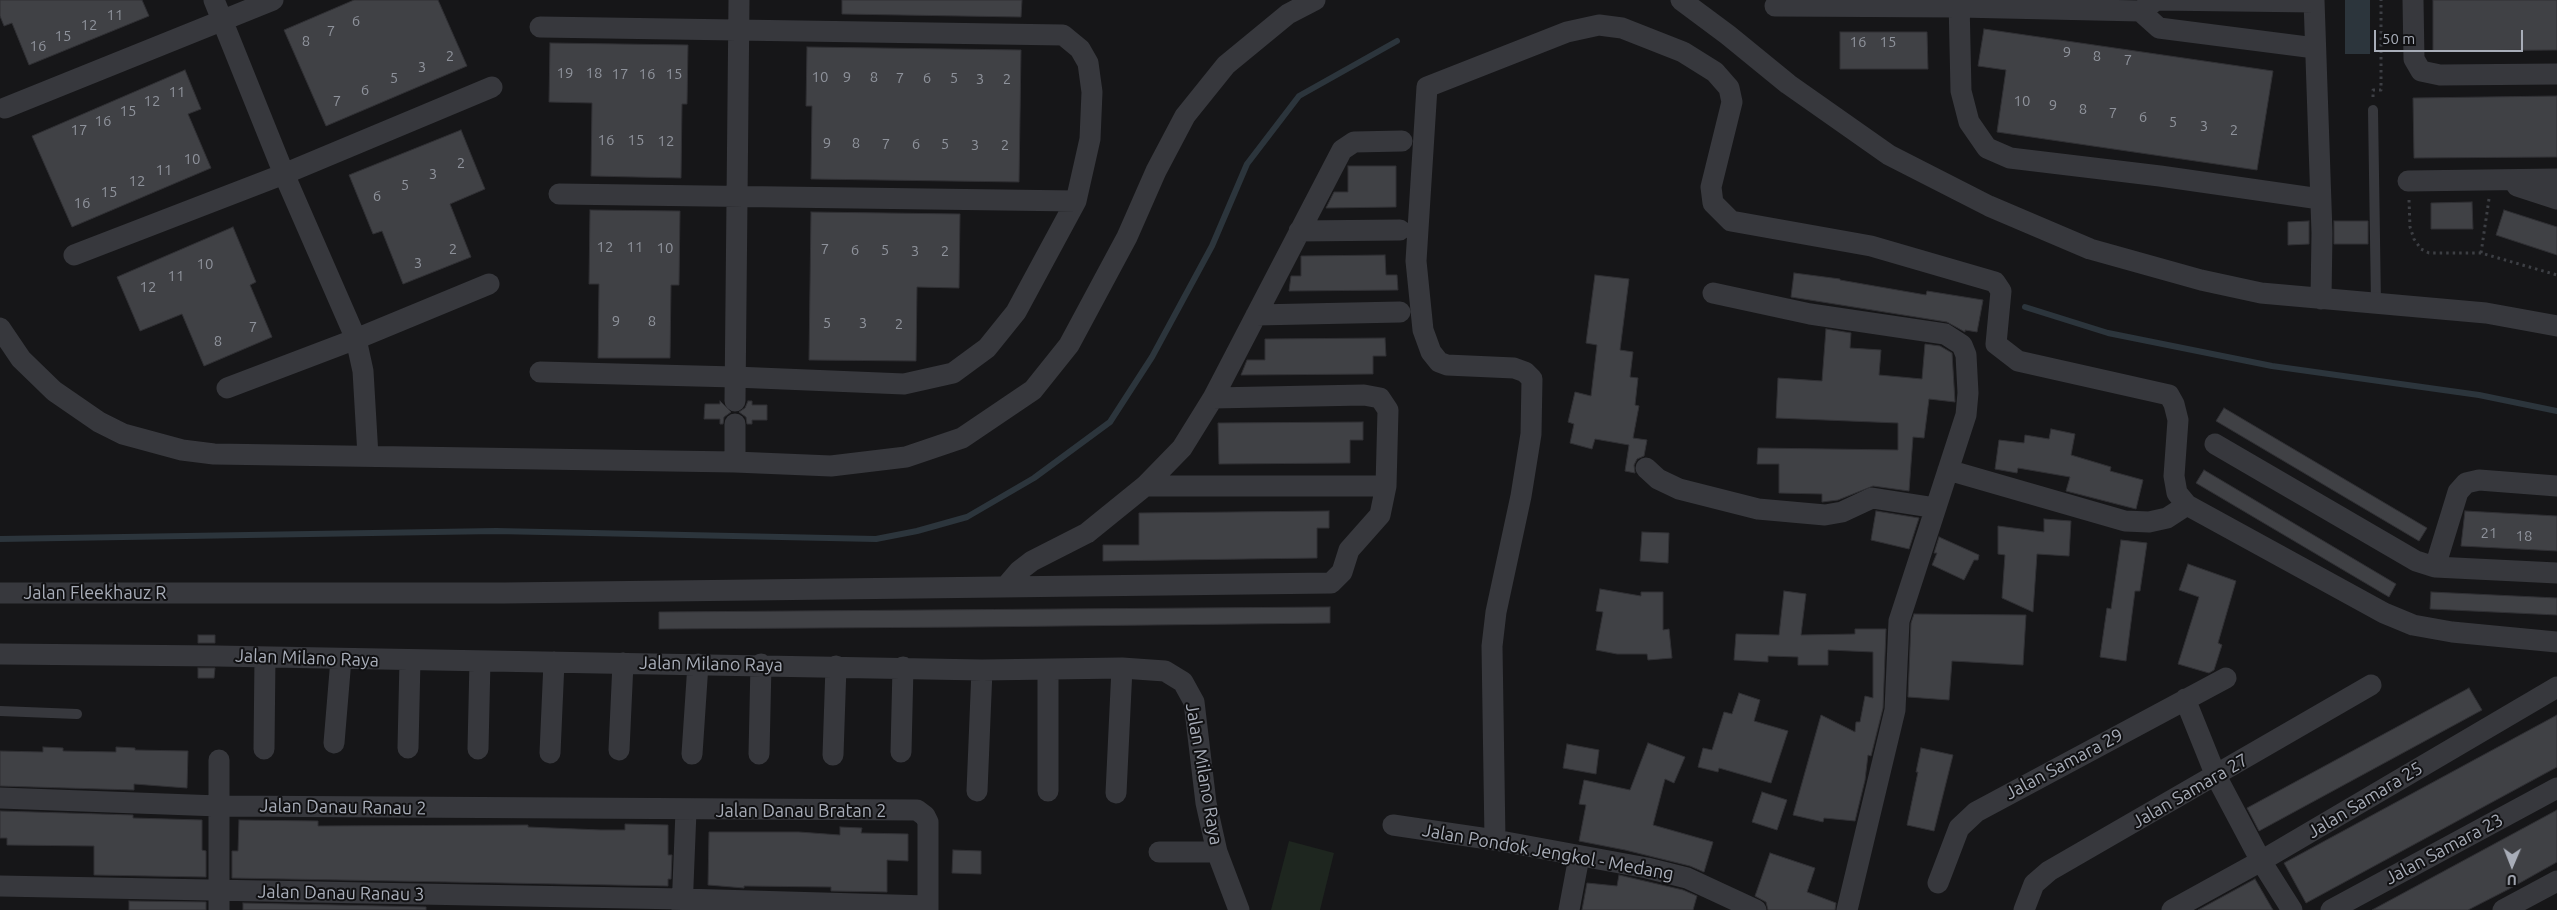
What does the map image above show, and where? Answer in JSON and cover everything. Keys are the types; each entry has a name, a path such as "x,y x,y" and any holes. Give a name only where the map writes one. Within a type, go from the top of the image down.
{"street":[{"path":"214,0 284,174 356,339 363,371 368,456"},
{"path":"5,108 273,0"},
{"path":"735,401 739,0"},
{"path":"0,328 21,359 54,391 99,422 123,434 154,444 214,454 735,462 831,466 906,458 962,438 1033,390 1069,345 1127,237 1156,171 1185,116 1226,65 1288,14 1314,0"},
{"path":"1681,0 1834,118 1889,155 1989,206 2090,249 2140,265 2261,293 2486,313 2557,326"},
{"path":"1776,6 1959,3 2140,11 2157,0 2314,1 2321,299"},
{"path":"2413,0 2414,59 2421,71 2440,75 2557,74"},
{"path":"1959,3 1960,91 1969,122 1987,148 2010,158 2160,176 2320,199"},
{"path":"2140,11 2159,28 2315,48"},
{"path":"1495,840 1492,646 1496,612 1521,496 1531,434 1532,379 1525,372 1514,368 1446,365 1439,362 1431,352 1423,330 1416,261 1427,87 1568,32 1598,25 1622,28 1683,52 1716,72 1729,88 1732,102 1711,187 1713,203 1731,221 1871,246 1995,282 2002,291 1995,334 1996,344 2018,361 2169,395 2174,404 2178,420 2174,476 2176,493 2186,505 2384,614 2413,625 2452,632 2557,642"},
{"path":"540,27 1062,35 1080,49 1088,63 1092,92 1090,138 1076,201 1016,312 987,348 953,372 904,384 540,372"},
{"path":"74,255 284,174 492,87"},
{"path":"1007,585 1019,571 1032,561 1087,533 1145,486 1182,448 1213,398 1342,150 1354,142 1402,141"},
{"path":"2408,181 2557,179"},
{"path":"2496,180 2557,198"},
{"path":"559,194 1076,201"},
{"path":"1299,231 1400,230"},
{"path":"227,388 356,339 489,284"},
{"path":"1713,293 1810,314 1945,334 1962,345 1966,355 1968,393 1966,415 1899,621 1895,710 1847,910"},
{"path":"1256,315 1400,312"},
{"path":"1966,355 1996,344"},
{"name":"Jalan Fleekhauz R","path":"0,593 504,593 1007,585 1331,583 1342,572 1349,550 1380,515 1386,486 1388,410 1380,398 1364,396 1213,398"},
{"path":"735,424 735,462"},
{"path":"2214,444 2416,561 2435,567 2557,573"},
{"path":"1646,468 1658,478 1679,489 1758,509 1825,515 1842,512 1872,498 1936,508"},
{"path":"1948,470 2125,521 2149,522 2167,518 2186,505"},
{"path":"2435,567 2458,492 2466,483 2479,480 2557,486"},
{"path":"1145,486 1386,486"},
{"name":"Jalan Milano Raya","path":"0,654 761,664 982,670 1122,668 1165,671 1183,682 1194,702 1206,803 1217,852 1239,910"},
{"path":"264,749 265,657"},
{"path":"334,743 341,659"},
{"path":"408,748 410,660"},
{"path":"478,750 480,661"},
{"path":"550,753 554,662"},
{"path":"619,750 623,663"},
{"path":"692,754 698,664"},
{"path":"760,754 761,664"},
{"path":"832,755 836,666"},
{"path":"901,752 903,667"},
{"path":"1116,792 1122,668"},
{"path":"977,791 982,670"},
{"path":"1048,670 1048,791"},
{"name":"Jalan Samara 29","path":"1938,884 1959,828 1976,812 2226,678"},
{"name":"Jalan Samara 27","path":"2024,910 2034,884 2042,876 2370,685"},
{"name":"Jalan Samara 25","path":"2172,910 2261,861 2557,687"},
{"path":"2185,699 2216,776 2261,861 2292,910"},
{"path":"219,760 219,901"},
{"name":"Jalan Samara 23","path":"2331,910 2557,788"},
{"name":"Jalan Danau Ranau 2","path":"0,798 219,806 686,811"},
{"name":"Jalan Danau Bratan 2","path":"686,811 917,810 925,816 928,822 928,908"},
{"path":"682,904 686,811"},
{"name":"Jalan Pondok Jengkol - Medang","path":"1393,825 1495,840 1579,857 1647,868 1687,878 1756,910"},
{"path":"1159,852 1217,852"},
{"path":"1569,910 1579,857"},
{"path":"2504,910 2557,881"},
{"name":"Jalan Danau Ranau 3","path":"0,886 219,901 682,904 928,908"}],"lane":[{"path":"2373,110 2376,303"},
{"path":"0,711 77,714"}],"path":[{"path":"2373,110 2373,90 2381,90 2381,0"},
{"path":"2481,253 2489,198 2496,180"},
{"path":"2408,181 2410,227 2414,239 2421,248 2429,253 2481,253 2557,275"}],"shaded area":[{"path":"2345,0 2370,0 2370,54 2345,54"},
{"path":"1289,841 1334,853 1320,910 1271,910"}],"building":[{"path":"0,0 142,0 149,16 29,65 12,23 4,26 0,16"},
{"path":"354,0 438,0 467,66 326,126 284,30"},
{"path":"842,0 1022,0 1021,17 842,14"},
{"path":"2433,0 2557,0 2557,50 2433,51"},
{"path":"1984,29 2273,71 2257,170 1997,132 2006,70 1978,66"},
{"path":"1840,32 1927,32 1928,69 1840,69"},
{"path":"550,43 688,45 687,104 682,104 681,178 591,176 592,103 549,102"},
{"path":"807,47 1021,50 1019,182 811,179 812,106 806,106"},
{"path":"185,70 201,109 188,114 211,168 72,227 32,136"},
{"path":"2557,96 2557,157 2414,158 2413,98"},
{"path":"461,130 485,189 450,204 471,257 403,284 382,231 373,234 349,175"},
{"path":"1348,166 1396,166 1396,207 1326,208 1334,192 1348,192"},
{"path":"2472,202 2473,229 2431,229 2431,203"},
{"path":"590,210 680,211 679,285 671,285 670,358 598,358 599,284 589,284"},
{"path":"2504,210 2557,227 2557,255 2496,235"},
{"path":"811,212 960,214 959,288 917,287 916,361 809,360"},
{"path":"2309,221 2309,244 2288,245 2288,222"},
{"path":"2334,221 2368,221 2368,244 2334,244"},
{"path":"233,227 256,282 250,285 272,337 204,366 182,314 140,331 117,277"},
{"path":"1385,255 1386,275 1397,275 1398,290 1289,291 1291,276 1301,276 1301,256"},
{"path":"1794,273 1840,279 1926,295 1927,291 1983,300 1977,332 1965,330 1965,332 1947,322 1791,297"},
{"path":"1595,275 1629,279 1620,350 1633,352 1630,377 1638,378 1635,405 1639,406 1633,438 1647,440 1644,456 1637,459 1634,465 1635,473 1625,471 1629,445 1595,439 1592,449 1570,443 1574,424 1568,422 1575,392 1591,396 1597,345 1586,343"},
{"path":"1826,329 1851,333 1850,348 1881,350 1879,375 1922,379 1925,344 1940,346 1952,353 1955,402 1929,399 1924,438 1913,437 1909,491 1873,486 1838,500 1822,502 1822,494 1779,493 1779,464 1757,464 1758,448 1898,450 1898,423 1776,418 1778,378 1822,381"},
{"path":"1385,338 1386,356 1373,356 1373,374 1241,375 1247,360 1265,360 1265,339"},
{"path":"720,401 731,412 724,417 723,424 720,424 720,419 704,419 705,404 720,404"},
{"path":"748,401 752,401 752,405 767,405 767,420 752,420 752,424 747,424 746,417 739,412 745,408"},
{"path":"2224,408 2427,528 2419,541 2216,421"},
{"path":"1363,422 1363,440 1350,440 1350,463 1219,464 1218,423"},
{"path":"2051,429 2075,434 2071,455 2111,467 2110,471 2143,480 2136,509 2066,491 2070,477 2018,468 2017,473 1995,469 1999,440 2024,443 2025,435 2049,439"},
{"path":"2204,470 2396,584 2389,597 2196,483"},
{"path":"1329,511 1329,528 1317,528 1317,558 1103,561 1103,545 1139,545 1139,513"},
{"path":"1876,511 1919,518 1909,549 1871,540"},
{"path":"2465,511 2557,516 2557,551 2461,546"},
{"path":"2044,519 2071,521 2069,556 2037,554 2033,612 2002,598 2005,555 1998,554 1998,526 2044,532"},
{"path":"1642,532 1669,533 1668,563 1640,561"},
{"path":"1939,537 1979,555 1978,560 1974,560 1964,580 1932,565 1937,553 1934,553"},
{"path":"2121,540 2147,543 2140,591 2135,591 2126,661 2100,657 2107,608 2111,609"},
{"path":"2188,564 2236,581 2218,643 2222,645 2214,670 2209,673 2178,664 2199,597 2179,590"},
{"path":"1600,589 1641,596 1641,592 1663,592 1663,630 1669,629 1672,658 1648,660 1647,654 1617,654 1596,650 1603,612 1596,611"},
{"path":"1784,591 1806,594 1801,635 1855,634 1855,629 1886,629 1883,708 1871,756 1868,755 1865,780 1855,821 1824,818 1823,822 1793,815 1821,715 1855,732 1856,722 1860,722 1865,696 1873,698 1873,652 1828,650 1828,665 1798,665 1798,657 1768,656 1768,662 1734,660 1736,634 1779,635"},
{"path":"2431,592 2557,598 2557,615 2430,609"},
{"path":"1330,607 1330,623 659,629 659,612"},
{"path":"1914,614 2026,615 2023,665 1952,661 1949,700 1908,697 1911,623"},
{"path":"198,635 215,635 215,643 198,643"},
{"path":"198,668 215,668 214,678 198,678"},
{"path":"2469,688 2482,710 2259,831 2247,808"},
{"path":"1739,693 1760,700 1754,721 1788,731 1771,783 1719,768 1718,772 1698,767 1703,748 1712,750 1724,712 1732,714"},
{"path":"2557,715 2557,767 2306,903 2284,863"},
{"path":"1648,743 1685,757 1674,783 1665,779 1653,825 1713,842 1704,872 1690,866 1579,841 1586,805 1579,804 1584,780 1630,790"},
{"path":"1567,744 1599,750 1596,774 1563,768"},
{"path":"43,747 63,748 63,751 116,752 116,747 135,748 135,750 188,751 187,788 134,784 134,790 0,786 0,751 43,752"},
{"path":"1921,748 1953,755 1934,831 1907,825"},
{"path":"1762,792 1787,800 1777,830 1752,822"},
{"path":"2557,810 2557,862 2509,889 2468,910 2372,910"},
{"path":"0,811 133,815 133,818 202,820 202,850 206,851 206,877 94,875 94,846 7,845 7,838 0,838"},
{"path":"239,820 318,821 318,826 528,825 528,827 601,830 625,830 625,824 668,825 668,855 672,855 671,879 668,879 668,886 232,878 232,851 238,851"},
{"path":"840,827 862,828 861,833 908,834 908,861 887,860 887,892 831,891 831,887 744,886 744,888 708,885 709,832 799,832 840,835"},
{"path":"953,850 981,851 981,874 952,873"},
{"path":"1770,853 1815,868 1807,892 1836,903 1835,910 1768,910 1766,902 1755,896"},
{"path":"1619,875 1683,890 1697,896 1693,910 1582,910 1587,883 1617,886"},
{"path":"2255,879 2273,910 2198,910"},
{"path":"129,901 206,902 206,910 129,910"},
{"path":"243,903 426,907 426,910 243,910"}],"waterway":[{"path":"0,539 496,531 876,539 917,531 967,517 1034,478 1110,422 1152,357 1212,246 1247,164 1299,96 1397,41"},
{"path":"2025,307 2108,333 2272,366 2479,395 2557,411"}]}
